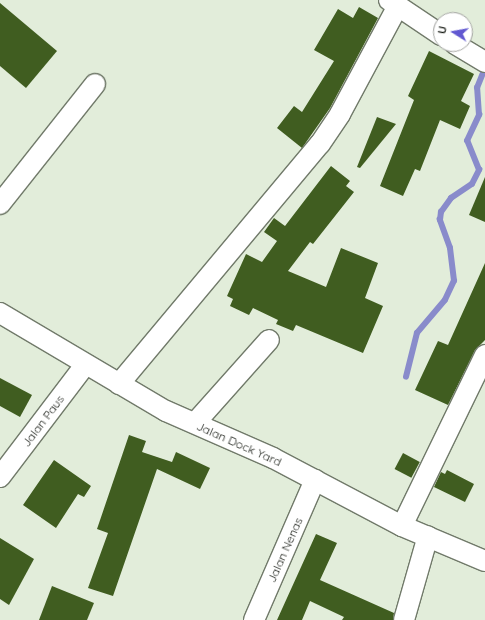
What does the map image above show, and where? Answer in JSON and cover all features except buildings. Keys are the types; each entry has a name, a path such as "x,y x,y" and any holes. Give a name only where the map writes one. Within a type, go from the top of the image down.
{"street":[{"path":"119,384 315,151 340,114 391,2 433,30"},
{"path":"472,52 482,57"},
{"path":"0,204 94,84"},
{"name":"Jalan Dock Yard","path":"0,313 85,365 194,424 315,480 402,526 485,561"},
{"path":"194,424 269,340"},
{"path":"402,526 485,355"},
{"name":"Jalan Paus","path":"0,477 85,365"},
{"name":"Jalan Nenas","path":"254,620 315,480"},
{"path":"404,620 428,536"}],"waterway":[{"path":"406,377 417,333 445,300 454,281 450,248 440,220 441,212 451,198 472,184 479,170 467,141 479,115 477,88 485,68"}]}
